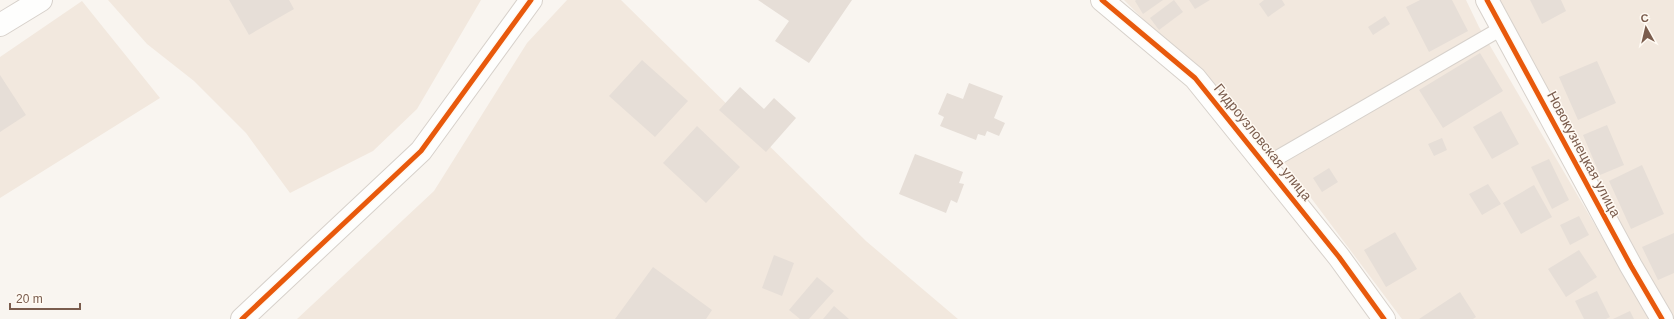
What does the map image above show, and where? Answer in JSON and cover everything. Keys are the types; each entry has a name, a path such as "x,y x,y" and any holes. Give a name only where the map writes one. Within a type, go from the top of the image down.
{"street":[{"path":"0,25 41,0"},
{"path":"242,319 421,151 531,0"},
{"name":"Гидроузловская улица","path":"1102,0 1195,78 1339,257 1384,319"},
{"name":"Новокузнецкая улица","path":"1487,0 1630,266 1662,319"}],"lane":[{"path":"1265,165 1502,28"}],"shaded area":[{"path":"108,0 481,0 417,109 373,151 290,193 246,133 194,81 147,44"},
{"path":"567,0 621,0 866,241 958,319 297,319 434,191 527,43"},
{"path":"1124,0 1466,0 1479,27 1650,319 1402,319 1281,158"},
{"path":"1497,0 1674,0 1674,319 1670,319"},
{"path":"82,1 160,98 0,198 0,57"}],"building":[{"path":"229,0 289,0 294,9 249,35"},
{"path":"758,0 852,0 809,63 775,41 789,21"},
{"path":"1163,0 1143,14 1135,1"},
{"path":"1174,0 1183,12 1159,30 1150,18"},
{"path":"1189,0 1210,0 1195,9"},
{"path":"1264,0 1282,0 1285,5 1268,17 1259,4"},
{"path":"1420,0 1452,0 1468,31 1429,52 1406,7"},
{"path":"1530,0 1561,0 1566,11 1542,24"},
{"path":"1385,16 1390,24 1373,35 1368,27"},
{"path":"1480,53 1503,91 1443,128 1419,90"},
{"path":"642,60 688,101 655,137 609,96"},
{"path":"1597,61 1616,103 1578,120 1559,77"},
{"path":"0,75 26,115 0,132"},
{"path":"969,83 1003,96 994,118 1005,123 999,136 987,131 985,136 978,134 976,140 940,126 944,117 938,114 947,93 963,99"},
{"path":"740,87 764,109 774,98 796,118 766,152 719,110"},
{"path":"1501,111 1519,144 1492,159 1473,127"},
{"path":"1607,125 1624,165 1600,175 1583,135"},
{"path":"697,126 740,167 706,203 663,163"},
{"path":"1442,138 1447,150 1434,156 1428,144"},
{"path":"915,154 963,172 959,183 964,184 957,203 951,200 946,213 899,194"},
{"path":"1549,159 1569,200 1552,209 1531,167"},
{"path":"1642,165 1664,214 1631,229 1609,181"},
{"path":"1329,168 1338,182 1322,192 1313,178"},
{"path":"1488,184 1501,204 1482,215 1469,194"},
{"path":"1534,185 1552,217 1521,234 1503,203"},
{"path":"1579,216 1589,235 1570,245 1560,225"},
{"path":"1395,232 1417,269 1386,287 1364,250"},
{"path":"1674,233 1674,273 1658,280 1642,247"},
{"path":"1579,250 1597,277 1566,297 1548,269"},
{"path":"774,255 794,263 782,296 762,288"},
{"path":"653,267 712,310 706,319 615,319"},
{"path":"817,277 834,291 809,319 800,319 789,310"},
{"path":"1597,291 1610,317 1606,319 1584,319 1575,301"},
{"path":"1460,292 1476,317 1473,319 1419,319"},
{"path":"834,306 849,319 823,319"},
{"path":"1630,311 1634,319 1613,319"}],"cycle path":[{"path":"242,319 421,151 531,0"},
{"path":"1102,0 1195,78 1339,257 1384,319"},
{"path":"1487,0 1631,266 1662,319"}]}
